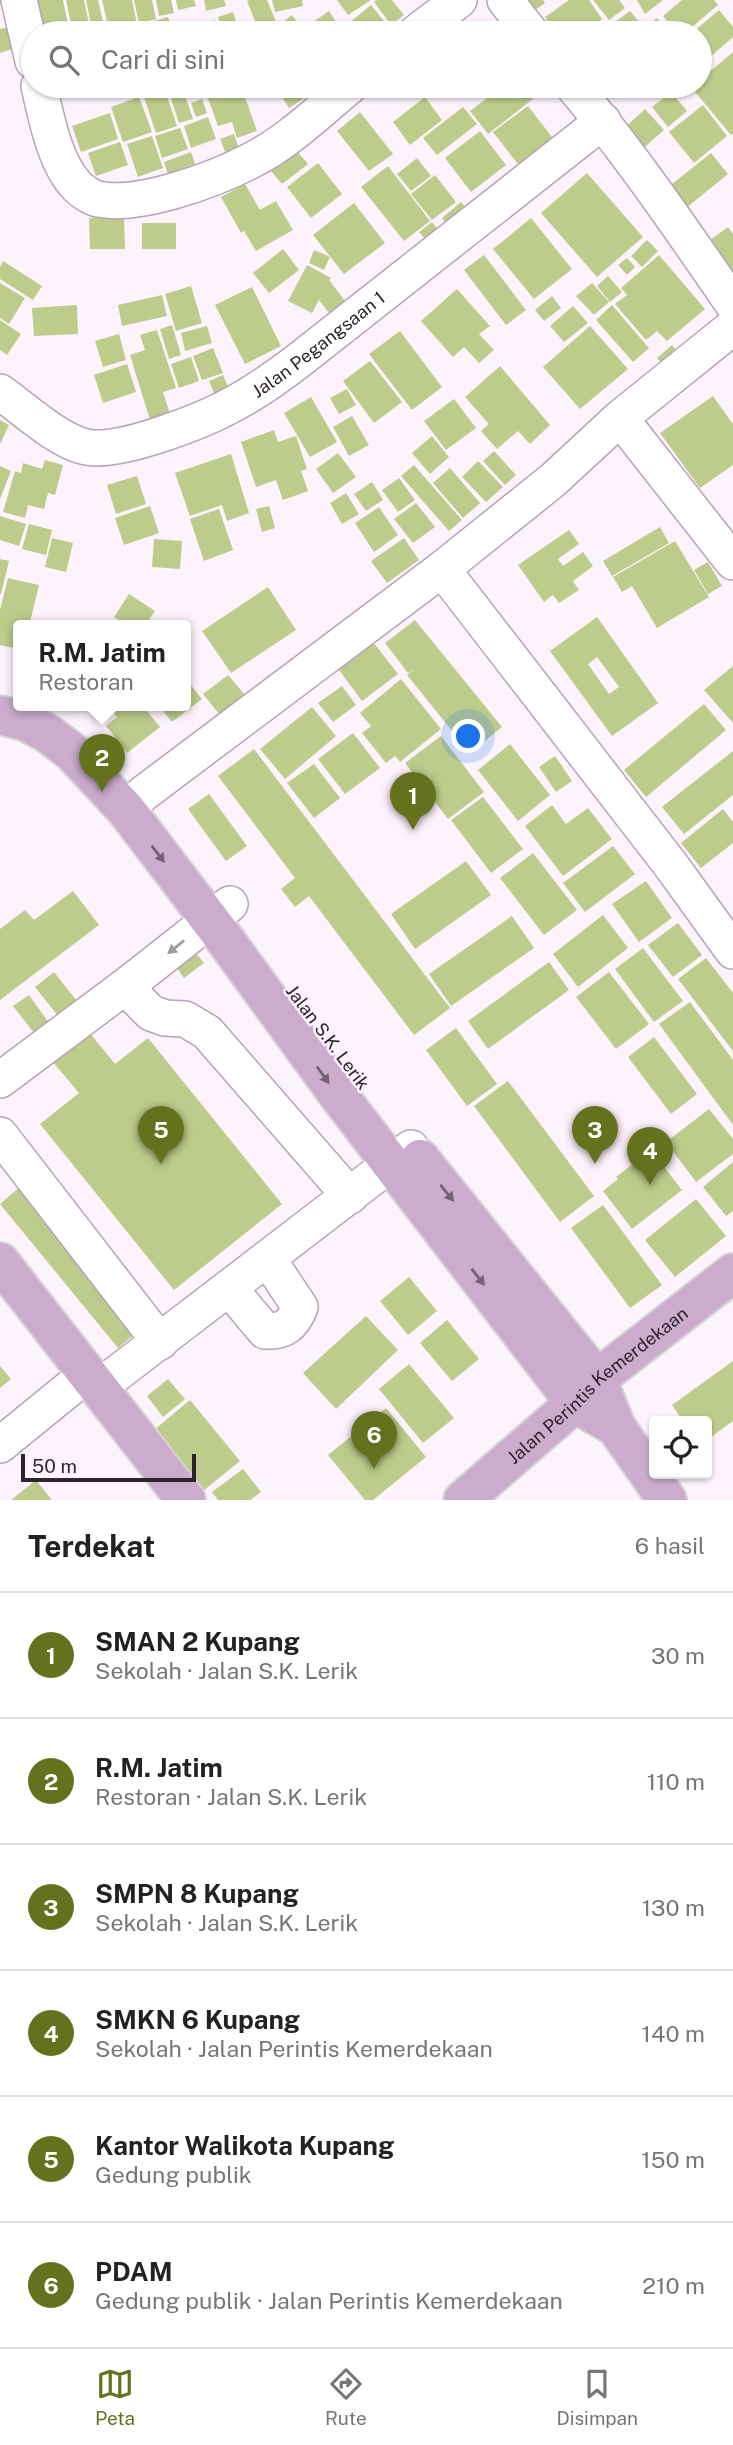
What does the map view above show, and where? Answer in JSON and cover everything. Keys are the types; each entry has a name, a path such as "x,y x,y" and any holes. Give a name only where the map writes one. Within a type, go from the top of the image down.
{"main road":[{"name":"Jalan S.K. Lerik","path":"55,711 78,729 135,801 401,1156 616,1427 667,1500"},
{"path":"0,715 23,721 47,733 135,801"},
{"path":"0,1262 84,1388 152,1500"},
{"name":"Jalan Perintis Kemerdekaan","path":"463,1500 586,1391 733,1273"},
{"path":"0,1298 186,1500"}],"street":[{"path":"19,0 24,21"},
{"path":"432,21 459,0"},
{"path":"505,0 522,21"},
{"path":"42,98 50,134 76,186 97,199 123,200 165,193 207,180 254,159 292,134 336,98"},
{"path":"583,98 682,229 733,304"},
{"name":"Jalan Pegangsaan 1","path":"0,392 73,443 103,448 144,439 233,404 266,385 308,353 603,121"},
{"path":"135,801 442,569 553,480 620,418 733,327"},
{"path":"620,418 733,562"},
{"path":"442,569 673,868 733,951"},
{"path":"0,1080 219,913"},
{"path":"131,982 137,999 151,1013 165,1018 185,1019 207,1032 350,1196"},
{"path":"0,1135 160,1342"},
{"path":"0,1446 84,1388 160,1342 401,1156"},
{"path":"229,1288 265,1331 277,1332 288,1327 300,1307 268,1259"}],"building":[{"path":"31,0 63,0 67,21 35,21"},
{"path":"66,0 84,0 88,21 70,21"},
{"path":"86,0 98,0 103,21 90,21"},
{"path":"102,0 132,0 136,21 107,21"},
{"path":"134,0 152,0 156,19 139,21"},
{"path":"156,0 171,0 174,13 159,16"},
{"path":"176,0 194,0 196,6 178,10"},
{"path":"204,0 224,0 226,6 206,11"},
{"path":"267,0 276,21 255,21 247,1"},
{"path":"272,0 302,0 303,6 275,12"},
{"path":"337,0 371,0 348,15"},
{"path":"392,0 404,15 396,21 388,21 374,2"},
{"path":"528,0 543,0 545,3 526,17 518,7"},
{"path":"569,0 589,0 602,19 548,21 545,17"},
{"path":"593,0 619,0 625,8 609,20"},
{"path":"637,0 663,0 645,14"},
{"path":"682,0 714,0 718,5 699,21 667,21 663,16"},
{"path":"371,5 384,21 351,21"},
{"path":"719,10 733,27 733,37 712,55 712,21 706,21"},
{"path":"329,11 335,21 314,21"},
{"path":"630,11 638,21 616,21"},
{"path":"233,12 236,21 220,21 218,17"},
{"path":"292,15 296,21 284,21"},
{"path":"168,17 169,21 154,21"},
{"path":"8,27 15,48 0,53 0,29"},
{"path":"733,52 731,135 700,98 712,98 712,70"},
{"path":"139,98 152,132 123,142 111,107"},
{"path":"144,98 168,98 177,126 156,133"},
{"path":"186,98 193,119 179,123 171,99"},
{"path":"208,98 245,98 257,131 237,138 232,122 218,126"},
{"path":"283,98 304,98 289,108"},
{"path":"424,98 442,120 410,145 393,122"},
{"path":"487,98 533,99 488,134 470,111"},
{"path":"663,98 676,98 687,111 668,127 652,107"},
{"path":"202,99 207,113 196,117 191,103"},
{"path":"703,105 727,136 694,163 669,132"},
{"path":"528,106 555,141 521,168 493,132"},
{"path":"463,107 477,124 437,155 423,138"},
{"path":"645,109 664,130 638,153 620,132"},
{"path":"360,112 393,154 369,171 337,131"},
{"path":"110,113 118,139 81,152 72,126"},
{"path":"208,117 216,139 191,148 184,126"},
{"path":"180,128 188,149 162,158 155,136"},
{"path":"480,131 506,165 471,192 445,158"},
{"path":"234,134 240,152 227,156 220,139"},
{"path":"152,136 163,168 138,177 127,144"},
{"path":"120,142 128,165 96,176 88,153"},
{"path":"297,151 308,164 282,184 271,171"},
{"path":"191,152 195,164 168,174 164,162"},
{"path":"711,153 728,174 680,213 662,192"},
{"path":"417,158 431,176 411,191 397,174"},
{"path":"318,163 342,194 311,218 287,187"},
{"path":"388,166 430,221 404,241 361,187"},
{"path":"587,173 643,237 597,277 541,213"},
{"path":"435,175 456,202 432,220 411,194"},
{"path":"245,184 260,210 276,201 293,230 256,251 244,231 241,233 221,197"},
{"path":"461,202 472,215 452,231 442,218"},
{"path":"354,203 385,243 344,274 313,235"},
{"path":"124,217 125,249 90,249 89,218"},
{"path":"531,218 572,269 534,299 493,249"},
{"path":"432,222 443,236 431,246 419,232"},
{"path":"142,223 176,223 176,249 142,249"},
{"path":"728,227 733,234 733,271 710,240"},
{"path":"647,240 658,251 642,267 631,256"},
{"path":"283,249 299,270 269,293 253,273"},
{"path":"314,250 330,257 324,270 309,263"},
{"path":"484,255 526,310 506,325 464,270"},
{"path":"659,255 705,309 667,341 657,331 646,340 615,304 627,295 621,288"},
{"path":"627,258 635,267 627,275 618,265"},
{"path":"3,261 42,286 33,300 0,279"},
{"path":"307,265 331,278 329,280 345,301 329,313 319,300 312,313 288,301"},
{"path":"608,276 622,292 610,302 597,286"},
{"path":"0,283 25,298 9,324 0,318"},
{"path":"592,283 609,302 594,315 576,296"},
{"path":"191,286 202,323 176,331 165,294"},
{"path":"252,287 281,346 245,364 215,305"},
{"path":"457,289 490,326 479,334 494,350 479,363 464,347 453,357 421,321"},
{"path":"162,295 167,316 122,326 118,305"},
{"path":"552,296 561,308 544,321 535,310"},
{"path":"77,305 78,334 34,336 32,308"},
{"path":"612,305 649,348 633,362 596,320"},
{"path":"573,306 588,323 564,342 550,326"},
{"path":"0,320 21,334 7,355 0,350"},
{"path":"172,325 181,355 169,359 160,329"},
{"path":"207,326 212,343 185,351 181,333"},
{"path":"590,326 628,369 580,409 543,367"},
{"path":"157,330 176,388 163,392 170,414 150,420 130,355 145,350 140,335"},
{"path":"400,331 442,387 412,410 369,354"},
{"path":"119,334 126,360 103,367 95,341"},
{"path":"672,345 680,355 665,368 657,358"},
{"path":"213,348 223,373 202,380 193,356"},
{"path":"191,357 199,381 179,388 171,364"},
{"path":"370,361 402,402 374,423 343,381"},
{"path":"127,364 136,392 103,403 94,375"},
{"path":"500,366 550,425 530,444 518,431 497,449 481,431 489,424 465,397"},
{"path":"223,375 230,392 216,398 209,381"},
{"path":"347,389 356,405 339,414 330,398"},
{"path":"713,396 733,424 733,465 700,488 660,433"},
{"path":"311,397 337,442 310,457 284,413"},
{"path":"454,399 476,428 446,450 424,421"},
{"path":"352,416 369,445 349,456 333,427"},
{"path":"0,420 9,425 0,444"},
{"path":"274,430 278,442 296,436 307,469 301,471 308,491 283,500 276,480 256,487 241,442"},
{"path":"432,436 449,457 430,474 412,453"},
{"path":"494,451 516,475 505,485 483,461"},
{"path":"338,453 356,477 333,493 316,469"},
{"path":"231,454 249,513 227,521 222,505 190,516 175,473"},
{"path":"45,460 63,465 55,495 48,493 44,509 28,505 25,518 3,512 15,471 21,473 23,463 42,469"},
{"path":"478,461 503,487 486,502 462,477"},
{"path":"414,465 462,520 449,531 401,476"},
{"path":"0,466 11,471 0,499"},
{"path":"450,468 480,503 463,518 433,483"},
{"path":"137,476 146,504 116,514 107,485"},
{"path":"399,478 415,500 398,512 382,490"},
{"path":"372,482 383,500 366,511 354,494"},
{"path":"346,493 359,514 342,524 330,503"},
{"path":"416,503 435,527 413,543 394,519"},
{"path":"150,506 159,533 124,545 115,518"},
{"path":"269,506 275,528 262,532 256,509"},
{"path":"379,507 398,535 374,552 355,523"},
{"path":"219,509 233,550 204,561 190,519"},
{"path":"0,516 26,524 19,546 0,540"},
{"path":"29,524 52,530 46,555 22,549"},
{"path":"660,527 669,543 612,576 603,561"},
{"path":"569,530 579,544 558,559 563,566 583,552 593,566 573,581 579,590 559,603 553,595 544,602 518,565"},
{"path":"52,538 73,543 66,572 45,567"},
{"path":"404,538 419,560 387,583 371,561"},
{"path":"154,539 182,541 180,569 152,567"},
{"path":"675,541 709,597 657,628 632,586 622,592 613,577"},
{"path":"0,559 9,561 1,594 0,594"},
{"path":"708,562 722,586 708,594 694,570"},
{"path":"8,578 39,585 30,620 13,620 13,648 0,645 0,610"},
{"path":"268,587 296,630 231,673 202,631"},
{"path":"129,594 155,611 149,620 118,620 114,617"},
{"path":"597,617 658,703 612,736 550,651","holes":["597,657 619,687 609,694 588,664"]},
{"path":"415,620 502,727 470,753 407,675 414,669 408,673 385,643"},
{"path":"374,643 398,674 362,701 339,670"},
{"path":"733,666 733,723 704,690"},
{"path":"228,675 245,695 220,715 203,694"},
{"path":"401,679 441,729 400,762 395,756 386,763 362,733 371,726 360,713"},
{"path":"191,685 202,699 191,707"},
{"path":"342,686 356,705 333,722 318,703"},
{"path":"704,704 726,730 646,797 624,770"},
{"path":"312,707 336,736 285,779 260,749"},
{"path":"113,711 147,711 160,727 127,753 106,726 117,717"},
{"path":"163,711 186,711 172,722"},
{"path":"353,733 380,768 345,794 318,759"},
{"path":"441,736 484,792 448,819 405,763"},
{"path":"510,744 550,795 518,821 478,770"},
{"path":"254,749 450,1008 414,1035 309,896 295,907 281,889 295,878 218,776"},
{"path":"733,751 733,795 684,834 662,807"},
{"path":"555,756 572,781 556,792 539,767"},
{"path":"314,764 340,798 314,818 287,783"},
{"path":"209,794 247,846 226,861 188,809"},
{"path":"483,797 523,849 491,873 451,820"},
{"path":"552,805 566,824 588,808 612,839 563,876 525,826"},
{"path":"723,809 733,822 733,843 701,868 681,843"},
{"path":"613,846 635,874 585,912 563,883"},
{"path":"533,853 577,910 544,935 500,878"},
{"path":"466,861 491,895 415,949 391,914"},
{"path":"646,881 672,918 639,942 612,904"},
{"path":"73,891 99,925 0,1000 0,929 25,910 34,920"},
{"path":"603,915 628,948 578,987 553,954"},
{"path":"512,916 534,948 451,1006 429,974"},
{"path":"678,923 702,955 673,977 648,945"},
{"path":"191,947 204,963 184,978 172,961"},
{"path":"643,948 683,1001 654,1022 615,969"},
{"path":"706,958 733,993 733,1051 678,979"},
{"path":"549,962 569,990 488,1049 468,1021"},
{"path":"54,972 77,1001 58,1016 35,987"},
{"path":"609,972 649,1024 616,1049 576,997"},
{"path":"29,995 49,1023 34,1033 13,1006"},
{"path":"690,1002 733,1060 733,1125 659,1024"},
{"path":"456,1028 497,1084 467,1106 426,1050"},
{"path":"89,1032 115,1064 148,1038 282,1204 174,1290 40,1124 79,1093 52,1061"},
{"path":"654,1037 697,1094 671,1114 628,1057"},
{"path":"508,1081 594,1196 560,1222 474,1106"},
{"path":"709,1109 733,1139 733,1154 696,1182 666,1142"},
{"path":"651,1150 682,1190 632,1229 603,1191 618,1179 616,1177"},
{"path":"733,1162 733,1211 726,1216 703,1187"},
{"path":"23,1184 142,1328 118,1348 0,1204"},
{"path":"696,1199 726,1236 675,1277 645,1240"},
{"path":"603,1205 662,1285 630,1308 571,1228"},
{"path":"409,1277 437,1311 408,1335 380,1301"},
{"path":"366,1316 398,1350 336,1409 303,1373"},
{"path":"447,1320 479,1359 452,1381 420,1343"},
{"path":"733,1361 733,1421 712,1436 712,1416 680,1416 672,1405"},
{"path":"409,1364 454,1418 423,1443 379,1389"},
{"path":"0,1366 11,1379 0,1388"},
{"path":"168,1379 185,1399 163,1417 147,1396"},
{"path":"190,1400 240,1461 203,1491 154,1430"},
{"path":"386,1408 426,1457 373,1500 365,1500 328,1455"},
{"path":"243,1469 261,1492 250,1500 218,1500 212,1492"},
{"path":"36,1480 52,1500 11,1500"}],"place":[{"name":"R.M. Jatim","path":"102,792"},
{"name":"SMAN 2 Kupang","path":"413,830"},
{"name":"Kantor Walikota Kupang","path":"161,1164"},
{"name":"SMPN 8 Kupang","path":"595,1164"},
{"name":"SMKN 6 Kupang","path":"650,1185"},
{"name":"PDAM","path":"374,1469"}]}
